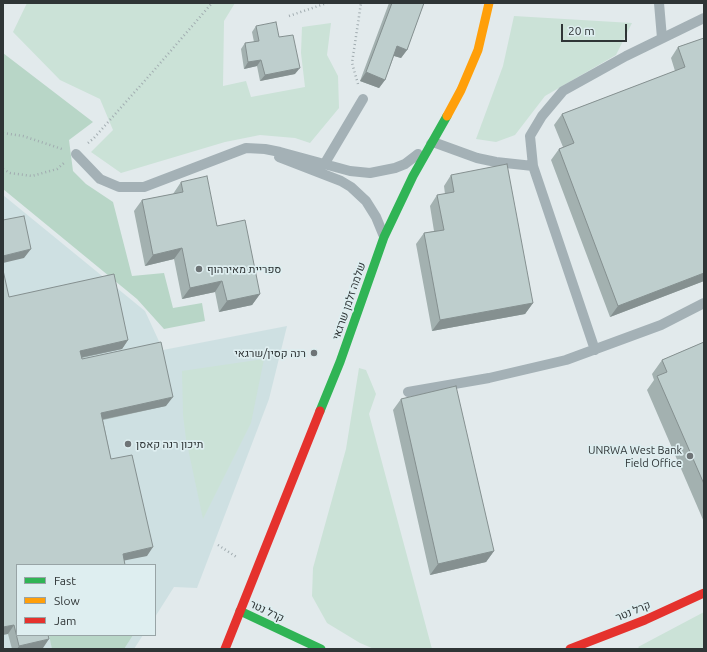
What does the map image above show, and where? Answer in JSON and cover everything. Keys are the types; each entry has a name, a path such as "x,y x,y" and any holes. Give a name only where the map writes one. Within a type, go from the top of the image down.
{"street":[{"name":"שלמה זלמן שרגאי","path":"240,611 340,362 384,238 410,182 461,90 478,50 489,3"},
{"name":"קרל נטר","path":"570,649 645,620 704,594"},
{"name":"קרל נטר","path":"225,649 240,611 321,649"}],"lane":[{"path":"659,3 662,38"},
{"path":"595,350 533,166 530,136 542,116 564,91 626,56 704,18"},
{"path":"326,163 363,99"},
{"path":"76,154 100,179 119,187 144,187 246,148 265,149 280,152 360,173 378,172 396,168 405,164 433,142 477,158 496,162 533,166"},
{"path":"246,148 288,160 346,183 366,201 381,226 384,238"},
{"path":"408,392 518,372 566,360 661,325 704,303"},
{"path":"598,638 606,649"}],"path":[{"path":"3,169 10,173 32,176 57,170 94,138 212,3"},
{"path":"289,16 327,3"},
{"path":"361,3 352,63 363,99"},
{"path":"3,133 23,136 76,154"},
{"path":"218,545 242,561"}],"shaded area":[{"name":"תיכון רנה קאסן","path":"3,195 145,311 163,350 287,326 269,399 197,588 174,587 156,615 156,564 16,564 16,636 142,636 134,649 3,649"}],"green space":[{"path":"27,3 235,3 224,21 223,86 246,81 251,97 305,87 301,53 302,27 331,23 327,55 338,76 339,108 310,143 295,138 260,135 225,142 121,173 91,152 113,130 100,99 60,80 13,32"},
{"path":"514,16 632,23 616,55 545,96 515,135 496,142 476,139 503,66"},
{"path":"3,53 93,122 69,140 73,171 86,184 113,202 132,276 164,273 173,308 202,303 205,321 164,329 137,299 3,189"},
{"path":"264,359 251,423 203,519 186,439 183,415 182,371"},
{"path":"359,368 366,370 376,394 369,414 432,649 374,649 360,643 327,623 312,596 313,568 346,449"},
{"path":"704,612 704,649 640,649 638,647"},
{"path":"49,636 132,636 124,649 52,649"}],"building":[{"path":"392,3 424,3 407,50 397,46 385,80 366,72"},
{"path":"276,22 279,37 293,35 300,68 265,75 261,60 248,62 245,43 259,41 256,26"},
{"path":"704,38 704,273 618,306 559,149 574,143 562,114 685,67 678,47"},
{"path":"507,164 533,303 440,320 424,233 444,230 437,195 454,192 451,175"},
{"path":"207,176 217,226 245,220 260,294 227,301 222,281 190,288 182,248 153,255 142,200 183,192 181,182"},
{"path":"24,216 31,249 3,256 3,220"},
{"path":"3,270 9,297 114,274 128,340 80,351 82,359 161,342 173,397 101,413 111,459 132,455 153,547 123,554 125,564 16,564 16,633 14,625 3,627"},
{"name":"UNRWA West Bank Field Office","path":"704,342 704,484 657,376 667,372 662,360"},
{"path":"456,386 494,551 438,564 401,399"},
{"path":"17,636 48,636 49,639 19,646"}],"traffic: fast":[{"path":"320,411 340,362 384,237 413,176 447,116"},
{"path":"240,611 321,649"}],"traffic: slow":[{"path":"447,116 461,90 478,50 489,3"}],"traffic: jam":[{"path":"225,649 320,411"},
{"path":"570,649 645,620 704,593"}],"place":[{"name":"ספריית מאירהוף","path":"199,269"},
{"name":"רנה קסין/שרגאי","path":"314,353"},
{"name":"תיכון רנה קאסן","path":"128,444"},
{"name":"UNRWA West Bank Field Office","path":"690,456"}]}
